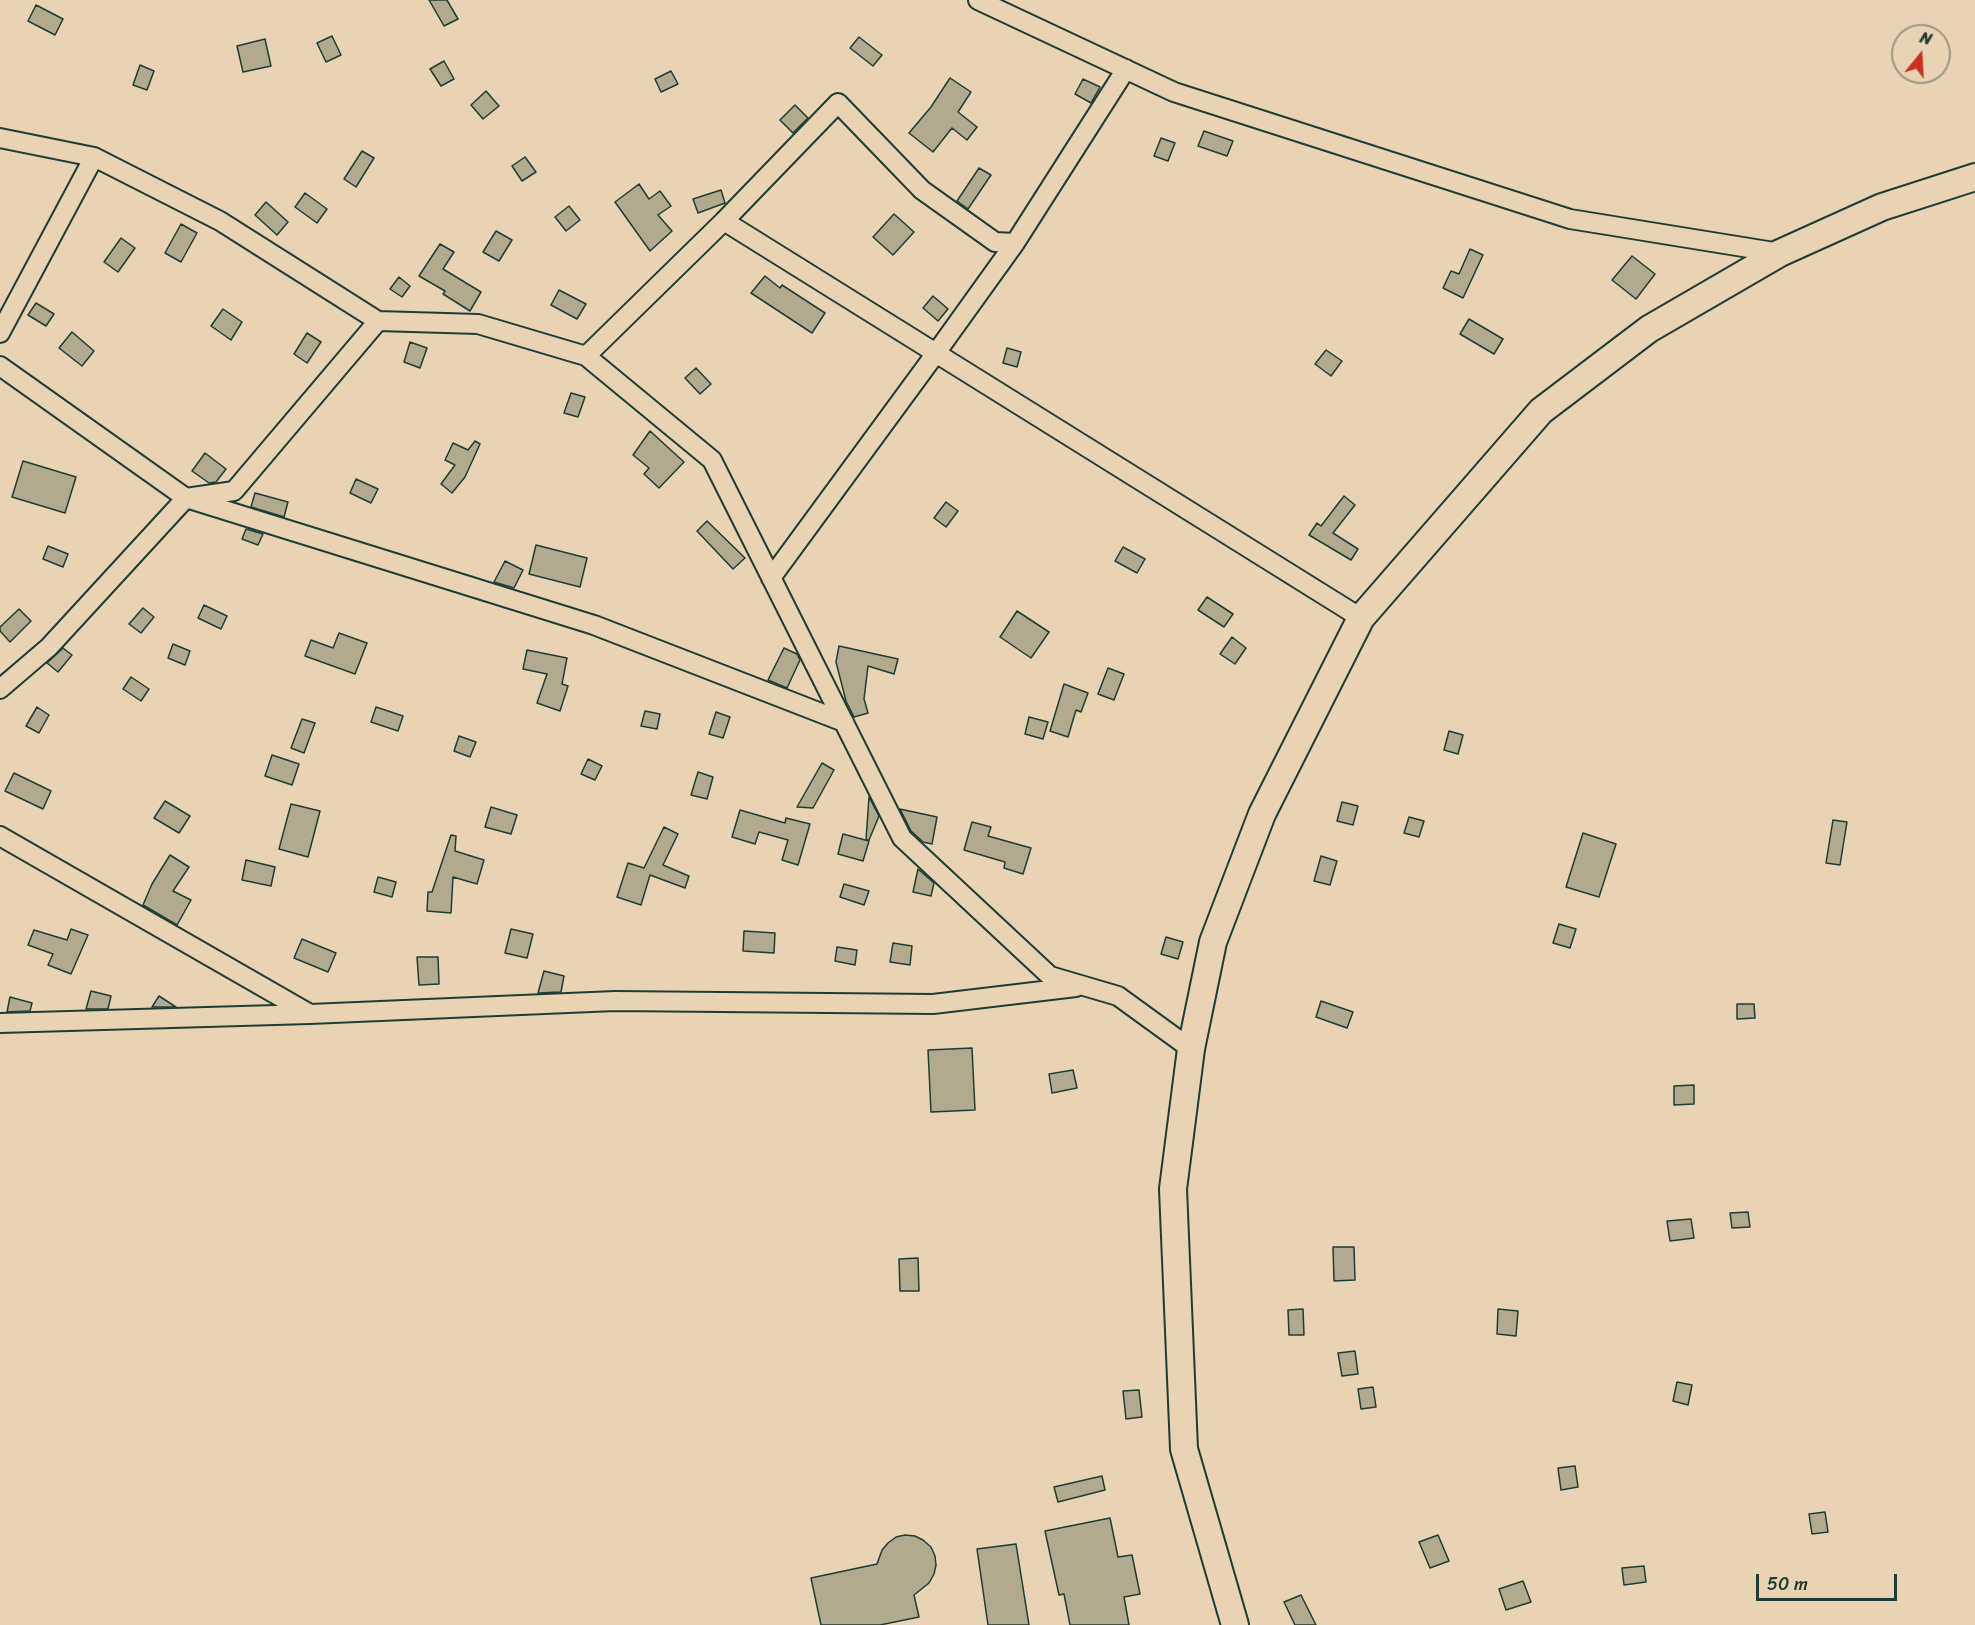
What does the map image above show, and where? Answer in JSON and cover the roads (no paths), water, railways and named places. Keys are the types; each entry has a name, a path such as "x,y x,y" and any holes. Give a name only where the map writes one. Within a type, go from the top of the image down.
{"main road":[{"path":"1235,1625 1184,1449 1173,1189 1191,1049 1213,942 1262,814 1361,618 1541,411 1649,329 1780,253 1882,207 1975,177"}],"street":[{"path":"978,0 1174,92 1570,219 1780,253"},
{"path":"771,578 1015,243 1126,69"},
{"path":"586,356 724,221 838,103 922,190 995,242 1015,243"},
{"path":"0,138 93,157 220,221 378,321 478,324 586,356 712,460 902,838 1050,976 1118,996 1191,1049"},
{"path":"0,333 93,157"},
{"path":"724,221 1361,618"},
{"path":"0,689 49,647 186,498 234,491 378,321"},
{"path":"0,366 186,498 594,625 844,722"},
{"path":"0,836 310,1014"},
{"path":"0,1023 310,1014 615,1001 933,1004 1084,986"}]}
